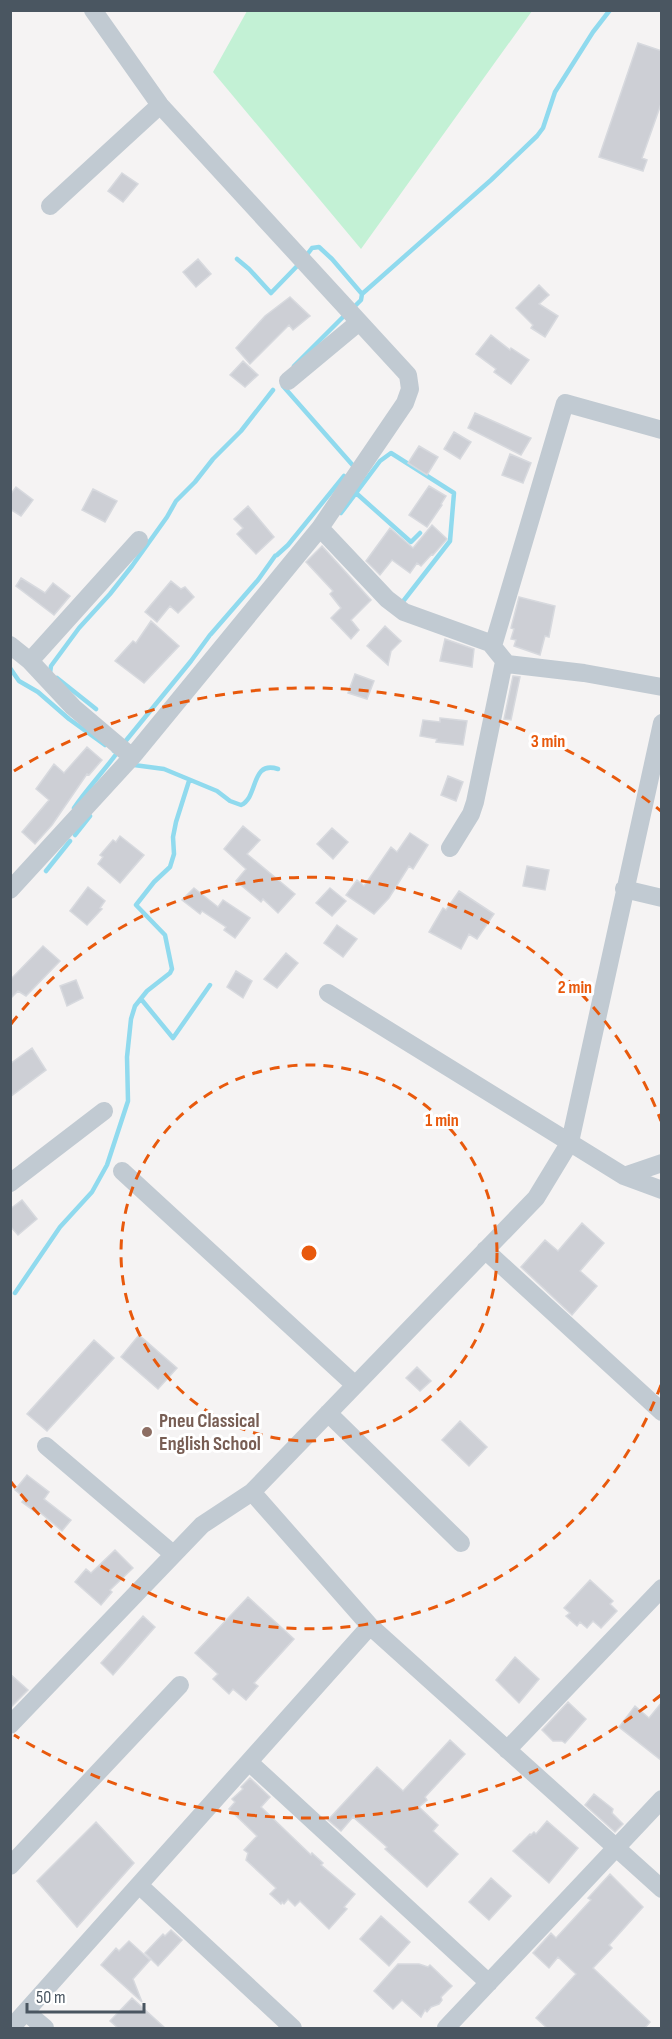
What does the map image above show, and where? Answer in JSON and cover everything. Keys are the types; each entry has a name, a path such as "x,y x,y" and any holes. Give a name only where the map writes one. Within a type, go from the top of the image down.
{"street":[{"path":"10,890 132,757 320,528 405,403 410,389 408,375 160,105 93,10"},
{"path":"50,206 160,105"},
{"path":"288,381 359,322"},
{"path":"493,646 565,403 662,430"},
{"path":"320,528 387,599 404,612 486,641 493,646 504,662 475,802 471,814 450,848"},
{"path":"30,661 139,540"},
{"path":"10,645 30,661 73,707 132,757"},
{"path":"504,662 662,687"},
{"path":"10,1725 202,1525 252,1492 536,1198 570,1142 662,723"},
{"path":"624,889 662,898"},
{"path":"328,993 624,1176 662,1190"},
{"path":"10,1183 104,1111"},
{"path":"624,1176 662,1163"},
{"path":"122,1171 355,1385"},
{"path":"485,1250 662,1412"},
{"path":"328,1413 461,1544"},
{"path":"46,1446 173,1554"},
{"path":"252,1492 370,1626 662,1889"},
{"path":"507,1750 662,1588"},
{"path":"11,2028 370,1626"},
{"path":"10,1866 180,1685"},
{"path":"249,1762 489,1983"},
{"path":"446,2028 662,1799"},
{"path":"140,1885 293,2028"},
{"path":"26,2012 45,2028"}],"green space":[{"path":"247,11 532,11 361,249 213,72"}],"building":[{"path":"638,43 662,51 662,101 642,158 647,160 643,171 599,157"},
{"path":"122,173 138,184 123,202 108,191"},
{"path":"198,259 211,274 196,287 183,272"},
{"path":"539,285 549,295 539,304 558,316 545,337 531,328 533,325 516,308"},
{"path":"290,297 310,316 293,330 289,325 250,364 236,348 265,316"},
{"path":"491,335 510,350 511,348 529,360 511,384 494,372 496,369 476,354"},
{"path":"243,361 258,375 245,387 230,375"},
{"path":"475,413 531,438 521,455 468,428"},
{"path":"454,432 471,442 460,459 444,449"},
{"path":"419,446 438,457 427,475 408,463"},
{"path":"510,454 531,463 523,483 502,475"},
{"path":"429,486 446,496 427,527 409,515"},
{"path":"16,487 33,500 21,516 10,509 10,495"},
{"path":"93,489 117,501 105,522 82,510"},
{"path":"248,506 274,537 256,554 237,534 243,528 234,519"},
{"path":"432,525 447,539 421,566 417,563 410,573 392,560 380,575 366,561 390,528 413,548"},
{"path":"322,546 371,600 351,620 359,630 351,639 331,618 341,608 330,594 333,591 306,562"},
{"path":"21,578 45,593 53,583 70,596 54,615 16,586"},
{"path":"171,581 181,589 185,587 194,597 178,613 170,606 157,622 145,612"},
{"path":"519,597 555,606 549,637 545,636 540,655 514,646 516,640 511,639 514,629 511,628"},
{"path":"151,621 179,646 144,683 115,661 133,641 136,643"},
{"path":"385,626 401,641 391,651 388,665 367,646"},
{"path":"445,639 474,649 472,667 440,661"},
{"path":"355,674 374,681 367,699 348,693"},
{"path":"513,676 520,677 511,720 504,719"},
{"path":"440,718 467,721 463,745 436,742 437,739 420,736 423,720 440,722"},
{"path":"87,747 102,760 89,775 87,774 52,825 35,844 22,832 49,800 36,789 54,764 64,773"},
{"path":"448,776 463,782 456,801 441,795"},
{"path":"243,826 260,840 247,854 295,894 278,913 263,899 261,902 236,881 246,869 224,849"},
{"path":"332,828 348,842 333,859 317,844"},
{"path":"410,833 428,845 413,869 409,866 389,898 374,914 346,895 357,880 364,886 391,847 397,852"},
{"path":"120,836 144,855 120,883 98,864 103,857 100,855 113,840 116,842"},
{"path":"527,866 549,870 545,890 523,886"},
{"path":"88,887 105,901 100,908 102,909 87,925 70,911"},
{"path":"194,888 218,907 223,900 250,918 235,938 224,930 226,927 202,911 200,914 182,900"},
{"path":"330,888 346,901 332,916 316,903"},
{"path":"459,891 494,914 477,939 469,934 461,949 429,932 443,908 446,910"},
{"path":"337,925 357,939 343,957 324,943"},
{"path":"43,946 60,961 26,996 18,991 10,999 10,980"},
{"path":"286,953 298,963 277,988 264,979"},
{"path":"236,971 252,981 243,998 227,987"},
{"path":"76,980 83,998 67,1006 60,986"},
{"path":"32,1048 46,1070 10,1097 10,1064"},
{"path":"22,1200 37,1219 18,1235 10,1226 10,1209"},
{"path":"582,1223 604,1243 580,1271 597,1286 572,1315 521,1267 545,1240 558,1251"},
{"path":"139,1335 177,1368 158,1389 121,1357"},
{"path":"94,1340 114,1358 47,1431 27,1414"},
{"path":"417,1367 431,1381 420,1391 406,1378"},
{"path":"460,1421 487,1447 469,1466 442,1440"},
{"path":"27,1475 49,1492 44,1499 71,1520 62,1531 36,1509 34,1511 22,1502 25,1498 15,1490"},
{"path":"115,1550 133,1568 110,1590 112,1592 101,1605 75,1582 86,1569 91,1573"},
{"path":"590,1580 613,1601 610,1604 617,1611 601,1628 593,1621 587,1628 580,1622 577,1626 566,1616 570,1613 564,1608"},
{"path":"248,1597 294,1639 254,1683 258,1686 246,1700 233,1689 229,1694 213,1679 218,1674 195,1653"},
{"path":"143,1616 155,1627 113,1675 101,1663"},
{"path":"515,1657 539,1679 519,1703 496,1680"},
{"path":"10,1674 28,1690 10,1708"},
{"path":"568,1702 586,1719 565,1743 553,1741 542,1730"},
{"path":"662,1702 662,1761 619,1727 635,1706 649,1718"},
{"path":"450,1740 465,1754 425,1797 427,1800 419,1807 438,1825 433,1831 458,1854 427,1887 353,1817 341,1831 328,1820 377,1767 403,1791"},
{"path":"250,1778 270,1797 261,1807 311,1855 312,1853 323,1863 321,1865 355,1894 344,1907 347,1909 329,1929 300,1901 295,1906 288,1899 281,1904 270,1894 276,1888 246,1860 248,1853 244,1850 257,1836 229,1809 235,1802 232,1799 243,1789 241,1787"},
{"path":"594,1794 613,1809 612,1813 623,1824 615,1832 585,1805"},
{"path":"547,1821 578,1848 549,1883 513,1851 530,1834 534,1832 536,1834"},
{"path":"96,1822 134,1863 77,1927 37,1881"},
{"path":"610,1874 643,1907 609,1945 612,1948 593,1968 650,2022 645,2028 547,2028 536,2018 576,1974 558,1957 549,1968 533,1953 551,1933 556,1938 591,1900 588,1898"},
{"path":"491,1878 511,1896 489,1920 469,1902"},
{"path":"381,1916 410,1942 389,1966 360,1939"},
{"path":"171,1930 182,1940 158,1966 145,1953 163,1934 165,1936"},
{"path":"129,1941 150,1960 133,1979 142,2002 101,1965 116,1948 119,1951"},
{"path":"398,1964 419,1964 428,1967 430,1965 452,1986 441,1997 439,2004 431,2007 427,2012 425,2010 421,2017 402,2000 393,2009 374,1991"},
{"path":"132,1998 165,2028 118,2028 110,2021"}],"waterway":[{"path":"352,309 361,300 362,294 491,180 537,136 543,128 555,92 593,32 610,10"},
{"path":"306,256 312,248 319,247 362,294"},
{"path":"237,259 271,293 301,262"},
{"path":"294,366 345,315"},
{"path":"283,386 356,469"},
{"path":"50,673 51,666 79,628 132,566 176,501 241,431 273,390"},
{"path":"341,513 380,461 391,453 454,493 450,541 401,604"},
{"path":"277,555 288,545 344,476"},
{"path":"356,493 411,542 420,533"},
{"path":"211,634 258,580 275,556"},
{"path":"124,743 210,635"},
{"path":"10,668 19,681 38,692 69,719 105,745"},
{"path":"57,678 96,709"},
{"path":"74,808 117,753 114,751"},
{"path":"134,765 164,769 217,791 230,801 241,805 247,801 263,770 278,769"},
{"path":"15,1293 60,1227 92,1192 107,1165 128,1101 127,1057 131,1019 135,1006 147,991 172,969 165,935 136,905 154,882 170,867 174,854 173,837 176,822 189,781"},
{"path":"75,835 90,816"},
{"path":"46,871 70,841"},
{"path":"141,999 173,1038 210,985"}],"place":[{"name":"Pneu Classical English School","path":"147,1432"}]}
